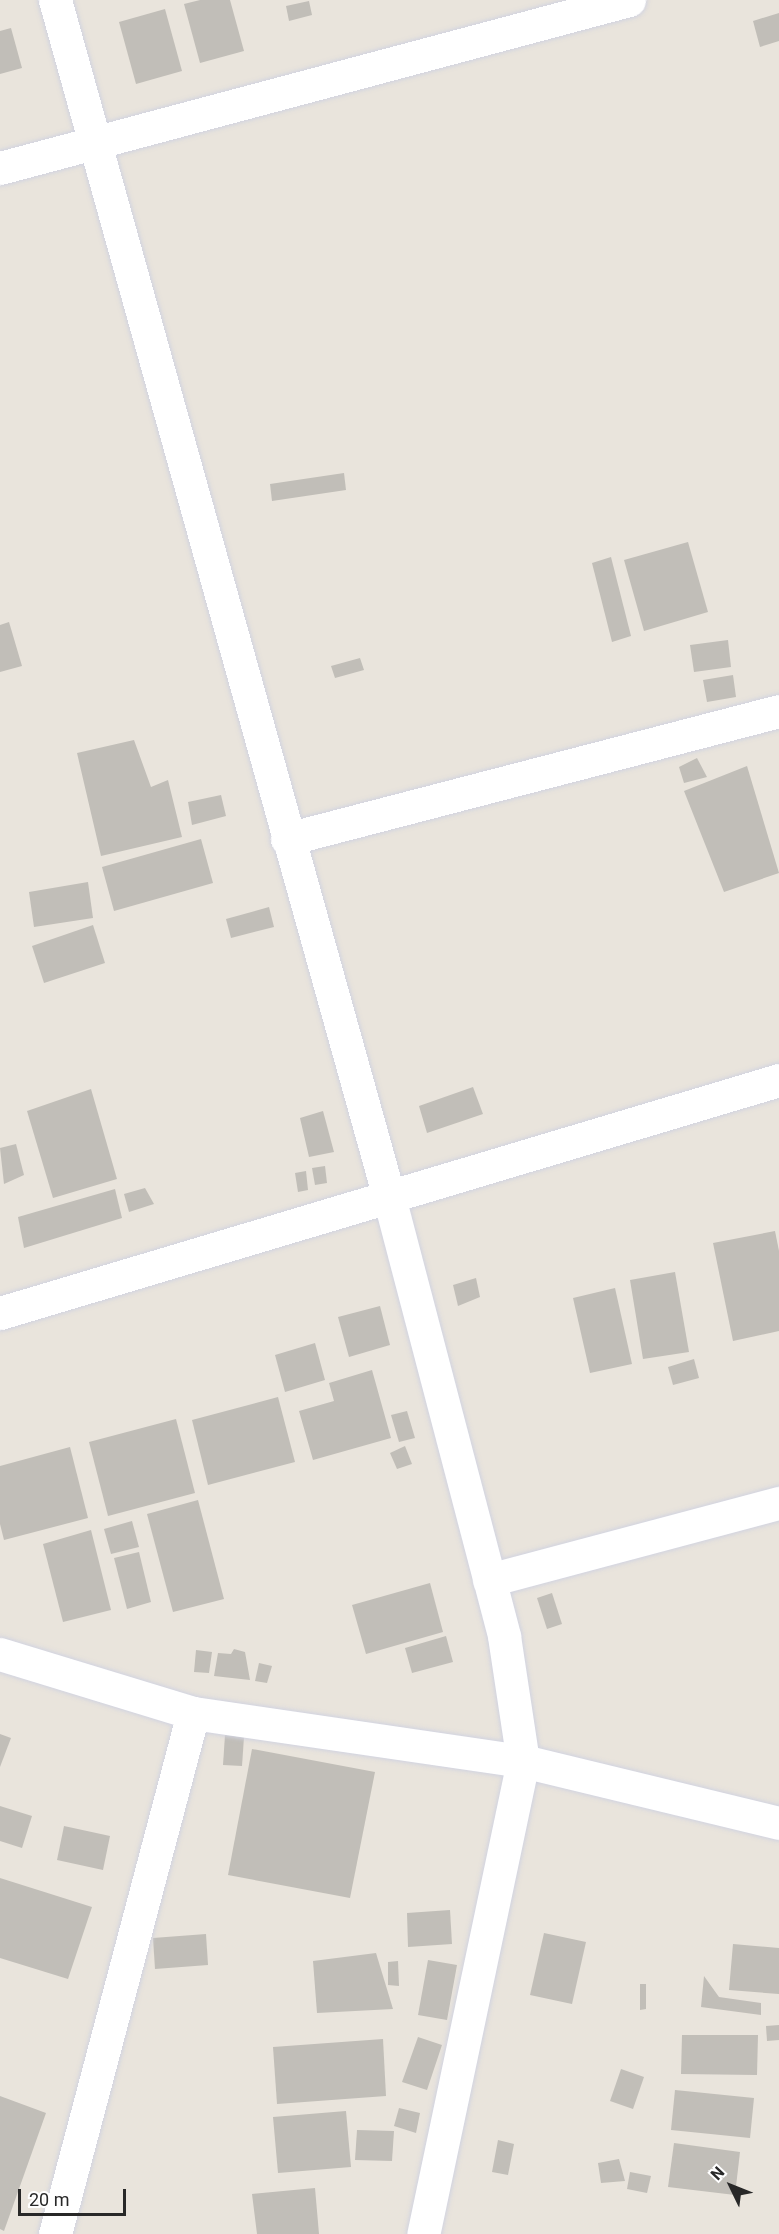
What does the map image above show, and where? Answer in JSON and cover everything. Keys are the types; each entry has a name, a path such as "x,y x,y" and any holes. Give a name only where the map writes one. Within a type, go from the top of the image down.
{"street":[{"path":"55,0 287,839 389,1197 504,1636 523,1761 423,2234"},
{"path":"0,168 94,141 629,0"},
{"path":"287,839 779,711"},
{"path":"0,1313 779,1080"},
{"path":"489,1580 779,1503"},
{"path":"0,1654 193,1713 523,1761 779,1823"},
{"path":"55,2234 193,1713"}],"building":[{"path":"200,0 230,0 244,51 200,63 184,4"},
{"path":"309,1 312,15 289,21 286,6"},
{"path":"165,9 182,71 136,84 119,22"},
{"path":"779,13 779,41 760,47 753,21"},
{"path":"11,28 22,68 0,74 0,31"},
{"path":"344,473 346,490 272,501 270,484"},
{"path":"688,542 708,612 644,631 624,560"},
{"path":"611,557 631,636 612,642 592,563"},
{"path":"9,622 22,666 0,672 0,625"},
{"path":"728,640 731,667 694,672 690,645"},
{"path":"360,658 364,670 335,678 331,666"},
{"path":"733,675 736,697 707,702 703,680"},
{"path":"134,740 151,787 168,780 182,837 101,856 77,753"},
{"path":"697,758 707,777 684,783 679,767"},
{"path":"747,766 779,873 724,892 684,791"},
{"path":"221,795 226,816 192,825 188,802"},
{"path":"201,839 213,883 114,911 102,867"},
{"path":"88,882 93,918 34,927 29,892"},
{"path":"269,907 274,927 231,938 226,919"},
{"path":"93,925 105,963 44,983 32,946"},
{"path":"473,1087 483,1114 427,1133 419,1106"},
{"path":"91,1089 117,1179 53,1198 27,1111"},
{"path":"323,1111 334,1152 309,1157 300,1118"},
{"path":"16,1144 24,1175 4,1184 0,1148"},
{"path":"325,1166 327,1183 315,1185 312,1168"},
{"path":"306,1171 308,1190 298,1192 295,1173"},
{"path":"145,1188 154,1204 129,1212 124,1194"},
{"path":"115,1189 122,1218 24,1248 18,1217"},
{"path":"775,1231 779,1251 779,1331 733,1341 713,1243"},
{"path":"675,1272 689,1352 643,1359 630,1280"},
{"path":"476,1278 480,1297 458,1306 453,1285"},
{"path":"615,1288 632,1364 590,1373 573,1298"},
{"path":"380,1306 390,1345 349,1357 338,1317"},
{"path":"315,1343 325,1380 285,1392 275,1355"},
{"path":"694,1359 699,1378 673,1385 668,1367"},
{"path":"372,1370 391,1438 313,1460 299,1411 334,1401 329,1383"},
{"path":"278,1397 295,1462 208,1485 192,1420"},
{"path":"407,1411 415,1438 399,1442 391,1415"},
{"path":"176,1419 195,1493 108,1516 89,1442"},
{"path":"405,1446 412,1464 397,1469 390,1453"},
{"path":"70,1447 88,1518 4,1540 0,1524 0,1466"},
{"path":"198,1500 224,1599 173,1612 147,1514"},
{"path":"132,1521 139,1547 111,1554 104,1529"},
{"path":"91,1530 111,1610 63,1622 43,1544"},
{"path":"139,1552 151,1602 127,1609 114,1558"},
{"path":"430,1583 443,1632 366,1654 352,1605"},
{"path":"552,1593 562,1624 547,1629 537,1598"},
{"path":"446,1636 453,1662 412,1673 405,1648"},
{"path":"234,1649 245,1652 250,1680 214,1676 218,1653 231,1654"},
{"path":"196,1650 212,1652 209,1673 194,1672"},
{"path":"259,1663 272,1666 267,1683 255,1681"},
{"path":"0,1734 11,1738 0,1767"},
{"path":"225,1735 244,1737 242,1766 223,1765"},
{"path":"252,1749 375,1772 350,1898 228,1875"},
{"path":"0,1806 32,1816 22,1848 0,1841"},
{"path":"64,1826 110,1836 103,1870 57,1860"},
{"path":"0,1878 92,1907 68,1979 0,1958"},
{"path":"450,1910 452,1944 408,1947 407,1913"},
{"path":"544,1933 586,1942 572,2004 530,1995"},
{"path":"206,1934 208,1965 155,1969 153,1938"},
{"path":"733,1944 779,1948 779,1994 729,1990"},
{"path":"376,1953 393,2009 317,2013 313,1961"},
{"path":"428,1960 457,1965 447,2020 418,2015"},
{"path":"398,1961 399,1986 388,1985 388,1962"},
{"path":"704,1976 719,1997 761,2003 761,2015 701,2007"},
{"path":"640,1984 646,1984 646,2009 640,2010"},
{"path":"779,2025 779,2040 767,2041 766,2026"},
{"path":"682,2035 758,2035 757,2075 681,2074"},
{"path":"418,2037 442,2045 427,2090 402,2082"},
{"path":"383,2039 386,2096 277,2104 273,2047"},
{"path":"621,2069 644,2077 633,2109 610,2101"},
{"path":"675,2090 754,2098 750,2138 671,2130"},
{"path":"0,2096 46,2113 4,2231 0,2229"},
{"path":"399,2108 420,2113 416,2133 394,2126"},
{"path":"346,2111 351,2167 278,2173 273,2117"},
{"path":"357,2130 394,2131 392,2161 355,2160"},
{"path":"498,2140 514,2144 508,2175 492,2172"},
{"path":"674,2143 740,2152 735,2195 668,2187"},
{"path":"619,2159 625,2181 601,2183 598,2163"},
{"path":"630,2172 651,2176 647,2193 627,2189"},
{"path":"315,2188 319,2234 257,2234 252,2194"}]}
